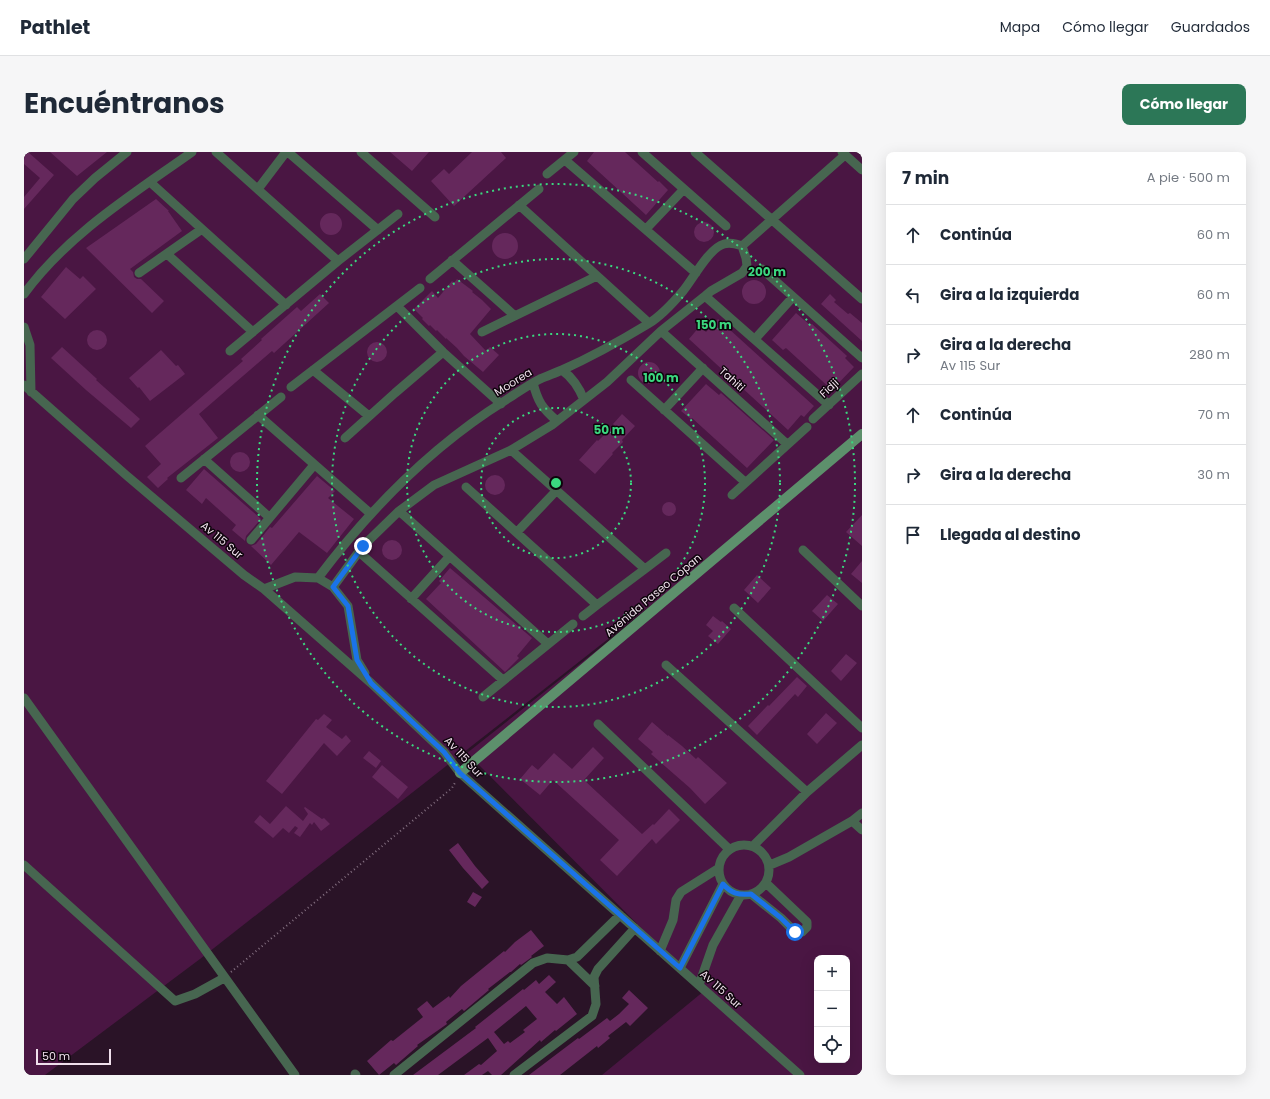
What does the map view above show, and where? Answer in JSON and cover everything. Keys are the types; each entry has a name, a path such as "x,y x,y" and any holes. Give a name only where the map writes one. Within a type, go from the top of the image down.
{"main road":[{"name":"Avenida Paseo Copan","path":"460,773 862,434"}],"street":[{"path":"24,259 73,200 95,178 127,152"},
{"path":"24,294 49,263 85,230 192,152"},
{"path":"216,152 338,261"},
{"path":"258,189 287,152 378,230"},
{"path":"361,152 435,217"},
{"path":"547,174 574,152"},
{"path":"642,152 726,226"},
{"path":"695,152 862,299"},
{"path":"333,587 363,546 399,511 434,485 511,450 557,421 607,382 661,331 711,290 742,273 747,266 742,246 843,154 862,170"},
{"path":"565,160 696,273"},
{"path":"150,182 286,305"},
{"path":"430,279 539,188"},
{"path":"646,229 684,189"},
{"path":"519,205 649,323"},
{"path":"230,351 338,261 398,214"},
{"path":"139,273 202,229"},
{"name":"Moorea","path":"318,578 370,514 429,457 486,413 533,383 607,347 649,323 668,308 716,249 724,244 732,243 742,246"},
{"path":"167,254 253,332"},
{"path":"452,260 515,316"},
{"path":"762,269 862,358"},
{"path":"482,332 597,276"},
{"path":"291,387 420,288"},
{"path":"705,296 829,405"},
{"path":"755,339 793,297"},
{"path":"397,306 443,352 501,404"},
{"path":"24,327 30,344 28,388"},
{"name":"Tahiti","path":"661,331 787,444"},
{"path":"345,438 443,352"},
{"path":"664,410 702,368"},
{"path":"313,370 369,416"},
{"path":"562,370 575,383 584,400"},
{"name":"Fidji","path":"732,494 862,374"},
{"path":"631,380 745,482"},
{"path":"533,383 536,396 544,410 557,421"},
{"name":"Av 115 Sur","path":"28,388 126,475 244,575 264,589 371,683 444,752 460,773 800,1075"},
{"path":"181,478 280,397"},
{"path":"258,415 370,514"},
{"path":"511,450 645,569"},
{"path":"204,459 270,517"},
{"path":"251,540 314,464"},
{"path":"466,487 597,605"},
{"path":"517,532 556,491"},
{"path":"399,511 548,644"},
{"path":"343,546 411,599 503,680"},
{"path":"803,550 862,606"},
{"path":"583,616 666,553"},
{"path":"411,599 450,557"},
{"path":"264,589 295,577 318,578 333,587 348,606 357,660 371,683"},
{"path":"734,608 862,728"},
{"path":"483,697 573,624"},
{"path":"666,665 807,792"},
{"path":"24,698 295,1075"},
{"path":"598,724 729,849"},
{"path":"753,846 807,792 862,745"},
{"path":"770,865 852,821 862,813"},
{"path":"852,821 862,830"},
{"path":"744,844 753,846 761,851 767,858 770,865 769,876 766,883 760,889 751,894 741,895 734,893 723,884 719,876 719,868 722,858 729,849 735,846 744,844"},
{"path":"24,865 175,1001 195,994 224,978"},
{"path":"660,950 672,920 676,900 681,892 719,868"},
{"path":"751,894 781,918 795,932 802,932 807,927 807,922 766,883"},
{"path":"680,968 723,884"},
{"path":"699,985 713,945 741,895"},
{"path":"781,918 792,908"},
{"path":"394,1075 533,963 547,958 568,960 577,957 620,915"},
{"path":"514,1075 592,1016 596,1004 594,977 598,969 635,928"},
{"path":"568,960 595,986"}],"path":[{"path":"224,978 452,788 460,773"}],"shaded area":[{"path":"24,152 862,152 862,440 200,959 45,1075 24,1075"},
{"path":"862,441 862,1075 602,1075 704,991 467,753"}],"building":[{"path":"24,152 28,152 54,175 24,209 24,197 40,178 24,164"},
{"path":"50,152 107,152 77,176"},
{"path":"390,152 429,152 412,171"},
{"path":"472,152 501,152 506,158 454,206 431,181 444,169 449,174"},
{"path":"594,152 625,152 668,190 646,215 587,161"},
{"path":"156,199 169,211 182,231 130,269 133,272 134,277 141,279 164,301 152,313 86,248"},
{"path":"331,213 339,216 342,224 339,232 331,235 323,232 320,224 323,216"},
{"path":"700,222 708,222 714,228 714,236 708,242 700,242 694,236 694,228"},
{"path":"505,233 514,237 518,246 514,255 505,259 496,255 492,246 496,237"},
{"path":"66,267 80,279 83,276 96,289 65,319 41,297"},
{"path":"457,279 473,291 472,292 491,309 470,334 486,351 490,347 499,355 483,372 437,330 436,331 430,325 429,326 414,309 432,291 438,298 452,281 454,283"},
{"path":"754,280 762,284 766,292 762,300 754,304 746,300 742,292 746,284"},
{"path":"320,294 329,303 274,353 272,351 199,414 218,438 167,478 168,479 158,488 147,477 161,464 145,446 243,361 241,359 262,340 261,339 297,307 301,311"},
{"path":"830,294 836,300 834,302 862,323 862,341 821,304"},
{"path":"796,313 810,325 812,324 847,356 845,358 854,367 832,390 786,348 783,350 772,340"},
{"path":"718,319 814,406 804,417 801,415 788,430 689,339 700,326 706,332"},
{"path":"93,330 101,330 107,336 107,344 101,350 93,350 87,344 87,336"},
{"path":"377,342 384,345 387,352 384,359 377,362 370,359 367,352 370,345"},
{"path":"62,347 140,419 131,428 51,358"},
{"path":"161,350 176,366 178,365 185,374 150,401 139,387 138,388 129,378"},
{"path":"649,362 653,363 659,369 659,377 653,383 649,384 645,383 639,377 638,373 639,369 645,363"},
{"path":"706,384 719,395 721,393 774,440 747,468 692,418 691,419 681,411"},
{"path":"622,414 635,426 595,474 579,460 597,440 598,441 614,425 613,424"},
{"path":"240,452 247,455 250,462 247,469 240,472 233,469 230,462 233,455"},
{"path":"204,469 261,519 246,536 245,541 232,530 236,525 206,498 202,504 186,490"},
{"path":"495,475 502,478 505,485 502,492 495,495 488,492 485,485 488,478"},
{"path":"317,476 335,491 328,498 354,519 327,553 299,532 271,565 251,546 256,544 270,527 272,528"},
{"path":"669,502 674,504 676,509 674,514 669,516 664,514 662,509 664,504"},
{"path":"862,515 862,546 846,532"},
{"path":"388,540 396,540 402,546 402,554 396,560 388,560 382,554 382,546"},
{"path":"862,561 862,583 851,574"},
{"path":"450,568 532,638 517,656 519,658 505,672 426,599 441,583 439,581"},
{"path":"757,575 771,588 758,603 744,590"},
{"path":"827,595 838,604 823,621 812,611"},
{"path":"713,616 721,622 722,621 731,629 718,644 708,636 713,631 706,625"},
{"path":"846,654 857,663 841,681 831,671"},
{"path":"797,677 807,686 798,697 795,694 757,735 748,726"},
{"path":"826,713 837,723 817,744 807,734"},
{"path":"324,714 332,720 326,727 342,739 346,735 351,741 337,756 324,743 282,794 266,781 316,719 318,720"},
{"path":"652,722 696,759 698,757 727,783 705,804 690,788 651,754 653,752 638,739"},
{"path":"593,747 604,758 584,780 642,834 653,824 654,825 669,809 680,820 656,844 652,839 617,876 600,860 619,840 553,780 540,795 520,779 532,765 538,770 554,753 572,769"},
{"path":"369,751 381,761 376,768 363,758"},
{"path":"382,765 408,787 398,799 372,777"},
{"path":"286,806 303,821 308,814 304,808 305,807 322,819 324,818 330,824 321,831 314,822 312,825 310,823 300,837 294,833 298,828 295,826 289,833 283,828 273,838 254,822 260,815 270,824"},
{"path":"458,843 489,882 482,889 449,850"},
{"path":"473,892 482,897 475,907 467,902"},
{"path":"531,930 544,946 531,956 532,957 521,965 520,964 488,989 489,990 464,1011 462,1009 446,1022 447,1024 417,1045 418,1046 396,1065 394,1063 379,1075 367,1061 391,1040 393,1041 423,1017 417,1009 427,1001 433,1008 449,996 450,998 461,986"},
{"path":"549,975 556,982 545,992 557,1004 564,997 577,1014 541,1042 540,1040 501,1075 492,1075 488,1071 482,1075 464,1075 479,1064 481,1065 497,1051 488,1038 438,1075 413,1075 476,1028 475,1027 523,989 524,990 536,980 539,984","holes":["526,1006 537,1019 523,1030 525,1032 510,1043 508,1041 504,1044 494,1032"]},
{"path":"629,990 648,1008 630,1026 626,1022 608,1036 610,1038 598,1048 597,1046 560,1075 529,1075 607,1018 610,1021 619,1014 629,1004 622,998"}],"route":[{"path":"363,546 333,587 348,606 357,660 371,683 444,752 460,773 680,968 723,884 734,893 741,895 751,894 781,918 795,932"}]}
